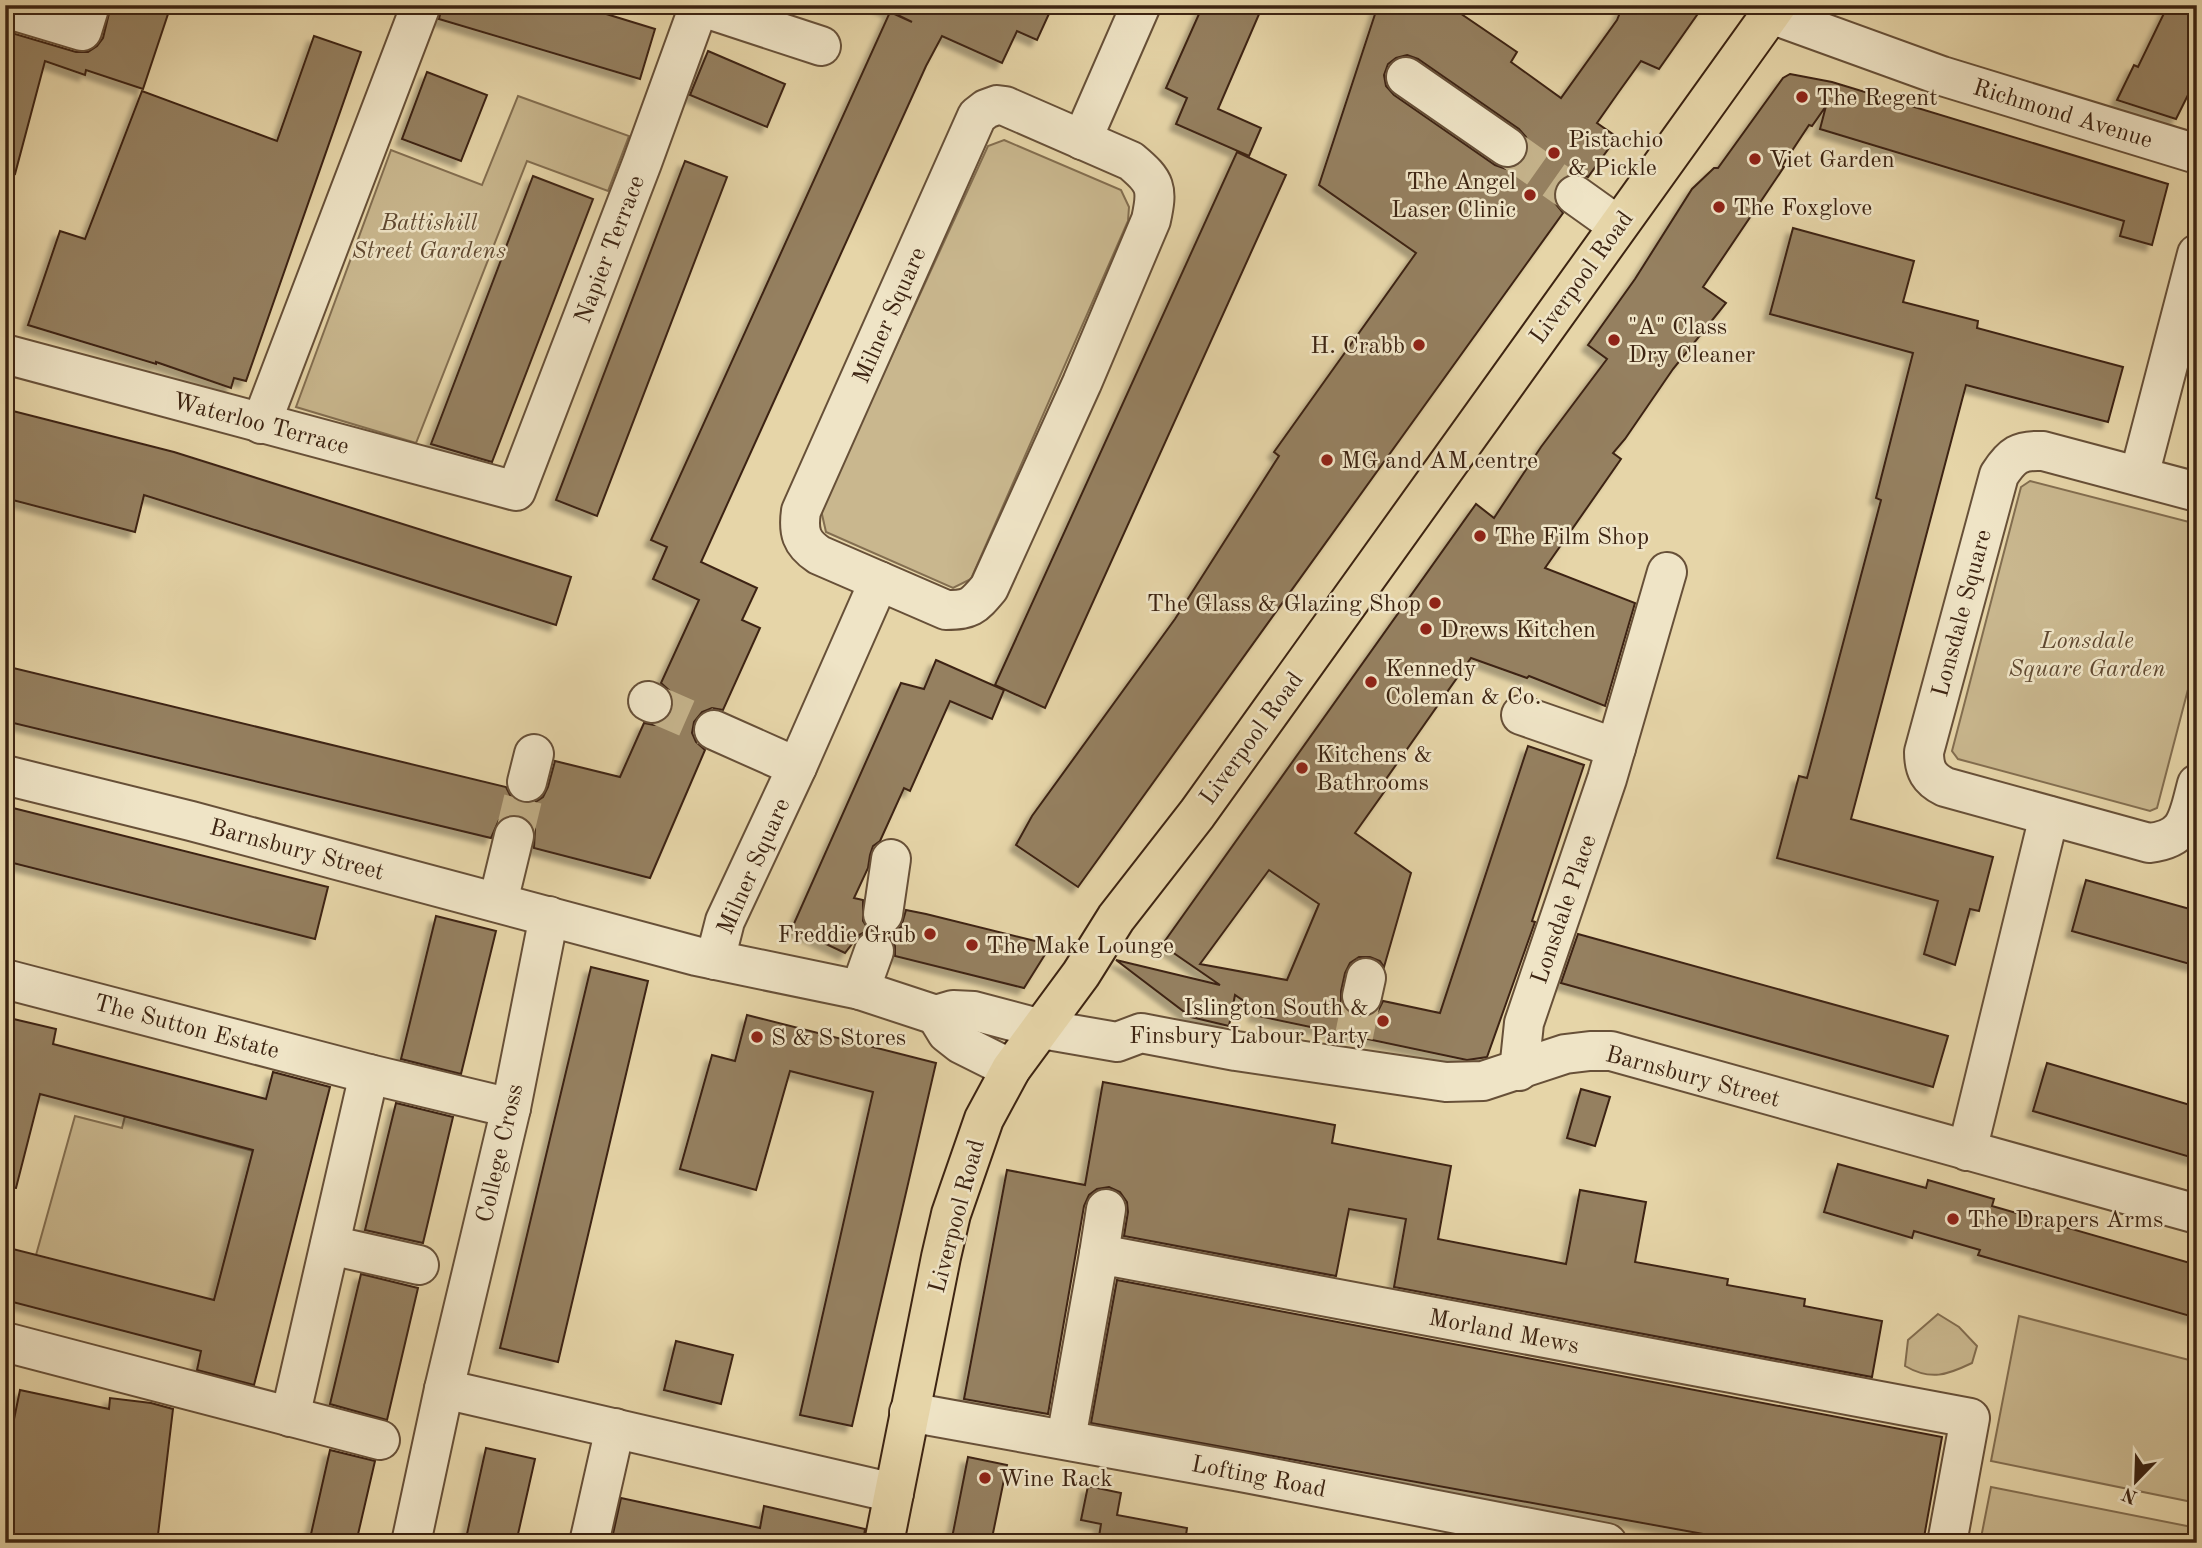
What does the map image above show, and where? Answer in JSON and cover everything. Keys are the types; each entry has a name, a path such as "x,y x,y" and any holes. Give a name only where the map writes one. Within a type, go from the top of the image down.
{"main road":[{"name":"Liverpool Road","path":"884,1543 951,1214 979,1131 1012,1069 1116,918 1197,814 1774,10"}],"street":[{"path":"5,8 82,31 90,5"},
{"path":"261,424 421,5"},
{"path":"1082,140 1141,5"},
{"path":"698,6 821,46"},
{"name":"Napier Terrace","path":"516,491 642,163 698,6"},
{"name":"Richmond Avenue","path":"1774,10 1942,76 2197,154"},
{"path":"1406,77 1507,147"},
{"name":"Milner Square","path":"1005,106 1131,161 1148,176 1156,195 1151,220 1082,383 989,589 978,601 964,610 946,610 879,581 819,555 806,546 799,529 801,512 977,116 986,109 1005,106"},
{"path":"1575,195 1618,225"},
{"path":"2139,475 2197,254"},
{"name":"Waterloo Terrace","path":"5,354 516,491"},
{"name":"Lonsdale Square","path":"2197,492 2043,451 2026,450 2009,460 1998,475 1924,752 1924,767 1933,781 1945,787 2149,843 2165,841 2182,829 2197,784"},
{"name":"Lonsdale Place","path":"1520,1071 1524,1023 1620,734 1667,572"},
{"name":"Milner Square","path":"705,958 797,767 879,581"},
{"path":"1521,715 1620,734"},
{"path":"714,730 797,767"},
{"name":"Barnsbury Street","path":"5,775 191,821 588,926 625,914 669,924 705,958 860,990 936,1015 953,1010 974,1012 1042,1029 1118,1042 1141,1033 1351,1052 1446,1082 1483,1081 1565,1054 1611,1051 2197,1214"},
{"path":"1967,1151 2049,816"},
{"path":"498,902 514,836"},
{"path":"883,914 891,859"},
{"name":"College Cross","path":"411,1543 443,1389 510,1108 549,916"},
{"path":"860,990 874,951"},
{"name":"The Sutton Estate","path":"5,979 510,1108"},
{"path":"936,1015 954,1039 1012,1069"},
{"path":"290,1417 369,1074"},
{"path":"1066,1439 1106,1209"},
{"path":"330,1245 419,1265"},
{"name":"Morland Mews","path":"1099,1254 1970,1419 1947,1543"},
{"path":"5,1342 380,1440"},
{"path":"443,1389 894,1493"},
{"name":"Lofting Road","path":"909,1412 1066,1439 1607,1543"},
{"path":"589,1543 615,1428"}],"green space":[{"name":"Battishill Street Gardens","path":"518,96 629,136 608,191 527,161 416,443 296,407 391,150 482,185"},
{"path":"1004,140 1121,190 1129,207 1128,221 971,579 953,588 826,532 821,510 988,146"},
{"name":"Lonsdale Square Garden","path":"2030,481 2197,524 2197,655 2157,808 2150,811 1958,759 1952,751 2021,487"},
{"path":"75,1116 122,1128 125,1116 253,1151 201,1351 36,1255"},
{"path":"1938,1314 1959,1327 1977,1346 1972,1363 1939,1375 1914,1371 1905,1366 1908,1340"},
{"path":"2019,1316 2197,1362 2197,1503 1991,1461"},
{"path":"1991,1487 2197,1528 2195,1543 1980,1543"}],"building":[{"path":"111,5 171,5 143,89 86,70 85,75 45,61 15,174 5,172 5,31 76,52 88,52 103,38"},
{"path":"442,5 577,5 655,29 640,79 439,19"},
{"path":"877,5 1053,5 1037,40 1017,31 1002,63 942,36 926,66 701,562 757,588 742,620 760,628 723,710 712,708 702,712 694,722 692,733 696,742 705,750 650,878 534,848 535,829 529,820 518,815 507,815 499,820 491,838 5,721 5,666 506,787 511,797 522,803 534,803 543,797 555,761 620,777 644,723 654,725 663,722 672,712 674,702 671,692 661,683 699,600 653,579 667,547 651,540 890,12 912,22"},
{"path":"1203,5 1263,5 1218,109 1261,128 1249,156 1176,124 1187,98 1166,88"},
{"path":"1378,5 1448,5 1517,52 1511,62 1561,98 1617,20 1623,5 1704,5 1659,69 1641,61 1618,93 1597,123 1617,137 1588,177 1578,173 1567,175 1557,183 1553,194 1555,203 1563,213 1078,887 1016,845 1032,816 1175,619 1279,456 1274,452 1416,253 1319,185","holes":["1407,55 1418,59 1519,129 1526,137 1529,148 1525,160 1506,169 1495,165 1394,95 1386,86 1384,75 1388,64"]},
{"path":"2168,5 2197,5 2197,77 2176,119 2117,100 2134,65 2138,67"},
{"path":"314,36 361,52 246,381 234,378 231,388 156,362 28,325 60,231 85,239 142,91 277,141"},
{"path":"708,51 785,84 767,127 690,95"},
{"path":"427,72 487,95 461,161 402,139"},
{"path":"1790,74 1832,82 2168,184 2152,245 2120,236 2124,221 1820,129 1826,106 1812,126 1809,125 1703,287 1726,303 1673,369 1613,453 1621,459 1545,568 1635,603 1605,706 1529,676 1527,678 1471,658 1384,782 1389,785 1355,833 1411,873 1384,967 1380,961 1370,957 1359,957 1350,963 1345,973 1341,1003 1348,1013 1358,1017 1369,1017 1378,1011 1383,1001 1440,1013 1528,746 1584,765 1532,921 1535,922 1487,1057 1467,1060 1254,1015 1257,1010 1235,995 1229,1026 1191,1017 1116,960 1220,985 1162,945 1476,504 1494,518 1541,447 1607,359 1588,345 1635,279 1692,189 1714,168 1718,168 1783,78","holes":["1269,870 1319,904 1287,980 1200,964"]},
{"path":"1237,152 1286,175 1045,708 995,685"},
{"path":"685,161 727,177 597,516 556,500"},
{"path":"533,176 593,199 492,462 431,444"},
{"path":"1793,228 1914,261 1903,302 1978,321 1977,328 2123,367 2108,422 1966,385 1851,819 1993,857 1979,911 1970,909 1955,965 1924,954 1938,901 1777,858 1799,776 1807,778 1824,715 1881,500 1876,498 1913,353 1770,314"},
{"path":"5,409 174,452 571,577 556,625 144,495 135,532 5,498"},
{"path":"936,660 1004,690 992,719 950,701 910,791 904,788 880,841 873,846 868,868 854,898 863,900 863,921 869,930 859,935 845,953 792,928 901,683 924,689"},
{"path":"5,806 328,887 315,939 5,861"},
{"path":"2086,880 2197,911 2197,966 2072,931"},
{"path":"906,910 1051,945 1024,988 895,956 895,946 888,935 901,927"},
{"path":"436,916 496,931 461,1074 401,1059"},
{"path":"1578,934 1948,1036 1933,1087 1561,983"},
{"path":"591,967 648,981 558,1362 500,1348"},
{"path":"747,1015 936,1063 852,1426 800,1415 873,1092 790,1071 756,1190 680,1169 712,1055 735,1061"},
{"path":"5,1017 56,1029 53,1044 266,1099 273,1072 330,1087 254,1385 197,1370 201,1351 5,1300 5,1247 214,1300 253,1150 40,1094 16,1188 5,1187"},
{"path":"2047,1063 2197,1107 2197,1159 2033,1111"},
{"path":"1103,1082 1335,1125 1332,1143 1451,1166 1438,1239 1566,1264 1580,1190 1646,1202 1635,1262 1728,1279 1727,1285 1805,1299 1804,1306 1882,1321 1872,1377 1394,1287 1406,1219 1349,1209 1336,1276 1124,1236 1127,1202 1120,1192 1109,1187 1097,1189 1089,1195 1084,1206 1048,1414 964,1399 1007,1170 1085,1185"},
{"path":"1581,1089 1610,1097 1595,1146 1567,1138"},
{"path":"396,1103 453,1117 423,1243 365,1230"},
{"path":"1838,1164 1926,1188 1928,1180 1994,1199 1992,1206 2197,1265 2197,1318 1978,1255 1980,1250 1914,1231 1912,1238 1824,1212"},
{"path":"361,1274 418,1288 387,1420 330,1404"},
{"path":"1117,1280 1942,1437 1923,1543 1753,1543 1091,1423"},
{"path":"676,1341 733,1355 721,1404 664,1390"},
{"path":"20,1390 109,1409 110,1398 151,1403 173,1409 157,1543 5,1543 5,1463"},
{"path":"486,1448 535,1459 516,1543 465,1543"},
{"path":"330,1450 375,1461 356,1543 309,1543"},
{"path":"968,1457 1007,1465 991,1543 951,1543"},
{"path":"1088,1486 1121,1493 1117,1515 1187,1528 1185,1543 1098,1543 1101,1524 1081,1520"},
{"path":"621,1498 760,1528 764,1506 865,1529 863,1543 611,1543"}],"tunnel":[{"path":"1507,147 1575,195"},
{"path":"652,703 714,730"},
{"path":"514,836 527,782"},
{"path":"1354,1036 1362,996"}],"place":[{"name":"The Regent","path":"1802,97"},
{"name":"Pistachio & Pickle","path":"1554,153"},
{"name":"Viet Garden","path":"1755,159"},
{"name":"The Angel Laser Clinic","path":"1530,195"},
{"name":"The Foxglove","path":"1719,207"},
{"name":"\"A\" Class Dry Cleaner","path":"1614,340"},
{"name":"H. Crabb","path":"1419,345"},
{"name":"MG and AM centre","path":"1327,460"},
{"name":"The Film Shop","path":"1480,536"},
{"name":"The Glass & Glazing Shop","path":"1435,603"},
{"name":"Drews Kitchen","path":"1426,629"},
{"name":"Kennedy Coleman & Co.","path":"1371,682"},
{"name":"Kitchens & Bathrooms","path":"1302,768"},
{"name":"Freddie Grub","path":"930,934"},
{"name":"The Make Lounge","path":"972,945"},
{"name":"Islington South & Finsbury Labour Party","path":"1383,1021"},
{"name":"S & S Stores","path":"757,1037"},
{"name":"The Drapers Arms","path":"1953,1219"},
{"name":"Wine Rack","path":"985,1478"}]}
